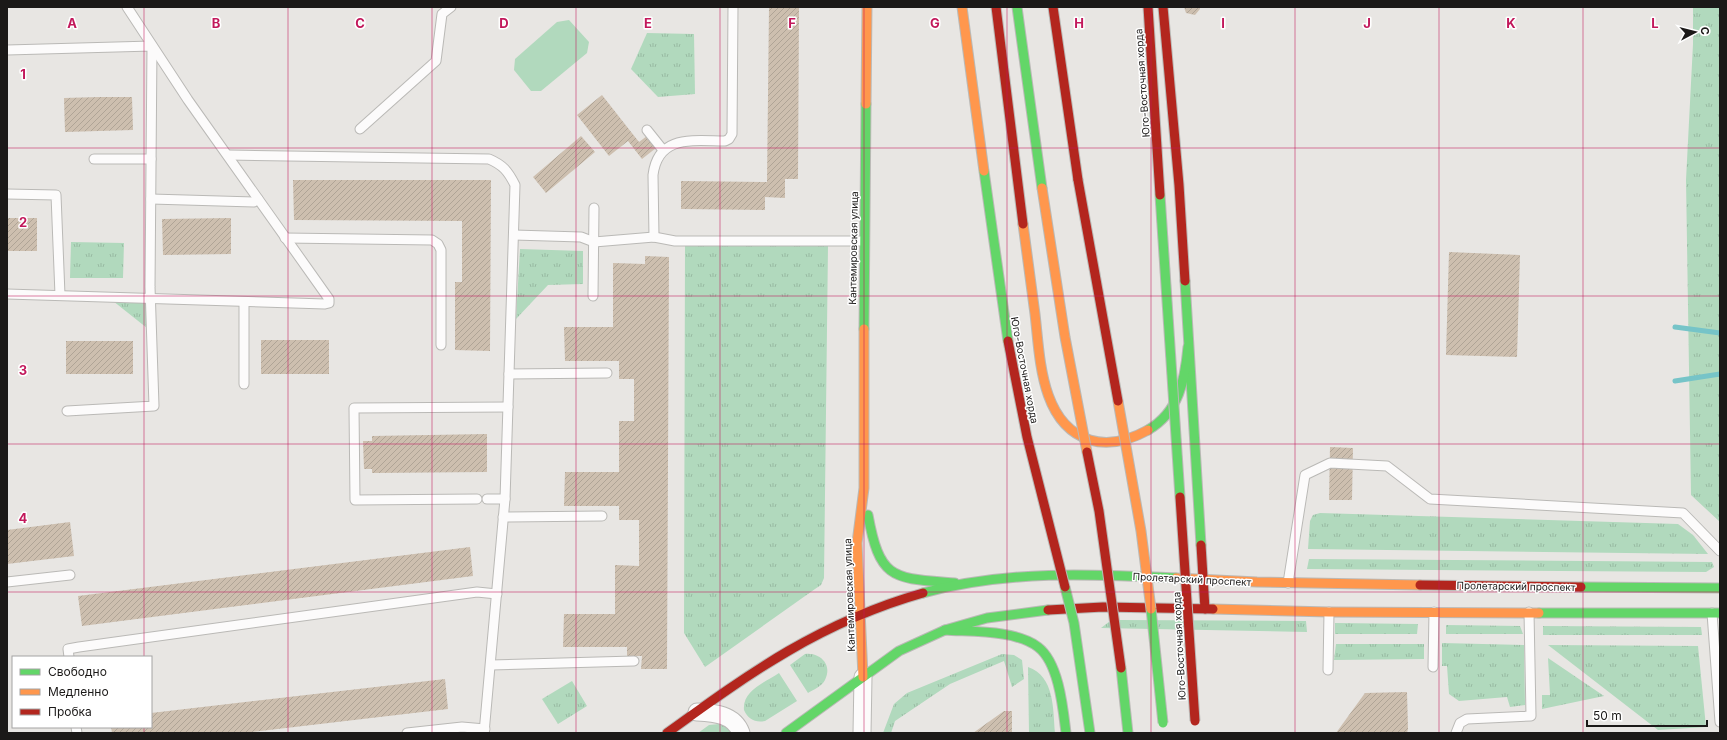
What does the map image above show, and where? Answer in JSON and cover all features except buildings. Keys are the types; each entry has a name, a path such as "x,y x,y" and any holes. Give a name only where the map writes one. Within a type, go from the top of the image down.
{"main road":[{"name":"Кантемировская улица","path":"863,678 857,543 864,488 864,240 867,7"},
{"name":"Юго-Восточная хорда","path":"962,7 999,287 1010,354 1027,437 1074,623 1090,733"},
{"path":"996,7 1041,362 1047,388 1055,410 1068,428 1085,439 1099,443 1119,442 1134,437 1155,424 1172,406 1183,382 1188,347"},
{"path":"1017,7 1042,188 1065,337 1099,511 1117,630 1128,733"},
{"path":"1053,7 1078,180 1104,335 1136,505 1153,624 1163,733"},
{"name":"Юго-Восточная хорда","path":"1148,7 1195,733"},
{"path":"1163,10 1179,185 1205,609"},
{"name":"Кантемировская улица","path":"864,488 872,543 877,557 885,568 903,579 958,584"},
{"name":"Пролетарский проспект","path":"668,733 775,657 859,614 888,603 958,584 1035,576 1086,574 1288,583 1720,588"},
{"path":"786,733 899,651 945,630 987,618 1049,610 1103,607 1329,612 1716,613"},
{"path":"945,630 1005,636 1022,640 1037,647 1048,659 1053,670 1063,708 1066,733"}],"street":[{"path":"862,733 863,678"},
{"path":"697,712 725,716 739,728 741,733"}],"lane":[{"path":"7,294 244,302 329,303 329,299 152,46 127,7"},
{"path":"360,129 436,61 442,14 451,7"},
{"path":"654,237 653,175 654,166 663,150 669,146 684,141 725,142 732,134 733,7"},
{"path":"7,50 152,46"},
{"path":"67,411 154,406 150,299 152,46"},
{"path":"647,130 663,150"},
{"path":"228,155 489,159 502,165 509,172 515,185 505,499 485,731 462,727 407,733"},
{"path":"94,159 151,159"},
{"path":"7,194 56,195 60,295"},
{"path":"151,199 254,202 258,199"},
{"path":"593,296 594,208"},
{"path":"514,235 581,238 594,242 654,237 675,241 864,240"},
{"path":"286,238 432,240 438,244 441,250 441,345"},
{"path":"244,302 244,384"},
{"path":"509,374 607,373"},
{"path":"477,499 355,500 354,408 508,407"},
{"path":"1288,583 1305,474 1330,463 1387,466 1430,499 1682,513 1720,551"},
{"path":"487,499 505,499"},
{"path":"503,517 602,516"},
{"path":"7,582 70,575"},
{"path":"68,656 68,649 80,647 477,592 497,594"},
{"path":"1328,670 1329,612"},
{"path":"1433,667 1434,612"},
{"path":"1456,733 1460,723 1467,720 1531,716 1529,612"},
{"path":"1716,613 1720,722"},
{"path":"491,665 634,661"}],"green space":[{"path":"1693,7 1720,7 1720,522 1691,495 1686,180 1693,44"},
{"path":"569,20 589,42 587,53 541,91 531,91 514,70 515,59 557,22"},
{"path":"647,33 694,34 695,94 658,97 631,69"},
{"path":"71,242 124,243 123,278 70,278"},
{"path":"685,246 828,246 824,578 821,585 705,667 684,633"},
{"path":"520,249 583,251 583,284 548,285 516,319"},
{"path":"113,301 146,302 147,328"},
{"path":"1320,513 1678,524 1693,535 1708,554 1308,549 1310,521 1313,515"},
{"path":"1309,559 1712,562 1714,567 1706,572 1307,569"},
{"path":"1110,621 1306,621 1307,632 1101,628"},
{"path":"1335,623 1418,624 1417,634 1335,634"},
{"path":"1446,625 1520,626 1523,634 1446,634"},
{"path":"1543,626 1701,627 1702,635 1543,635"},
{"path":"1442,643 1524,645 1525,705 1510,707 1507,697 1459,701 1449,694 1447,666 1442,666"},
{"path":"1336,644 1424,644 1424,659 1334,660"},
{"path":"1548,645 1698,646 1706,727 1658,730"},
{"path":"805,654 820,657 824,661 827,669 824,682 808,693 790,665"},
{"path":"1002,654 1014,655 1022,660 1024,679 1012,687 1004,661 950,684 895,721 891,733 883,733 894,704 907,693"},
{"path":"1548,658 1604,696 1542,709 1542,695 1550,695"},
{"path":"1028,667 1037,671 1048,686 1053,704 1055,733 1029,733"},
{"path":"779,673 797,701 765,721 752,720 744,710 744,703 747,697 756,687"},
{"path":"572,681 587,706 558,724 542,699"},
{"path":"719,724 730,728 733,733 698,733 709,725"}],"waterway":[{"path":"1675,327 1720,333"},
{"path":"1675,381 1720,374"}],"traffic: fast":[{"path":"1017,7 1042,188"},
{"path":"864,329 866,104"},
{"path":"984,171 1008,341"},
{"path":"1160,195 1180,497"},
{"path":"1185,281 1201,545"},
{"path":"1148,430 1158,423 1173,405 1182,383 1188,347"},
{"path":"868,515 878,553 884,564 893,572 903,577 917,580 955,583"},
{"path":"923,593 985,580 1049,575 1113,575 1176,578"},
{"path":"1065,587 1074,623 1090,733"},
{"path":"1581,587 1720,588"},
{"path":"1151,609 1163,723"},
{"path":"786,733 899,651 945,630 987,618 1048,610"},
{"path":"1539,613 1720,613"},
{"path":"945,630 993,633 1018,637 1029,641 1038,647 1045,654 1051,664 1059,687 1066,733"},
{"path":"1121,668 1128,733"}],"traffic: slow":[{"path":"866,104 867,7"},
{"path":"962,7 984,171"},
{"path":"1042,188 1065,337 1087,452"},
{"path":"1023,224 1041,368 1052,404 1061,419 1073,432 1097,442 1120,441 1134,437 1148,430"},
{"path":"863,677 857,543 864,488 864,329"},
{"path":"1118,401 1141,531 1151,609"},
{"path":"1176,578 1257,582 1420,585"},
{"path":"1213,609 1329,612 1539,613"}],"traffic: jam":[{"path":"996,7 1023,224"},
{"path":"1053,7 1078,180"},
{"path":"1148,7 1160,195"},
{"path":"1163,7 1179,185 1185,281"},
{"path":"1078,180 1118,401"},
{"path":"1008,341 1027,437 1065,587"},
{"path":"1087,452 1099,511 1121,668"},
{"path":"1180,497 1195,721"},
{"path":"1201,545 1205,609"},
{"path":"1420,585 1581,587"},
{"path":"667,733 728,689 788,651 819,634 886,605 923,593"},
{"path":"1048,610 1103,607 1213,609"}]}
